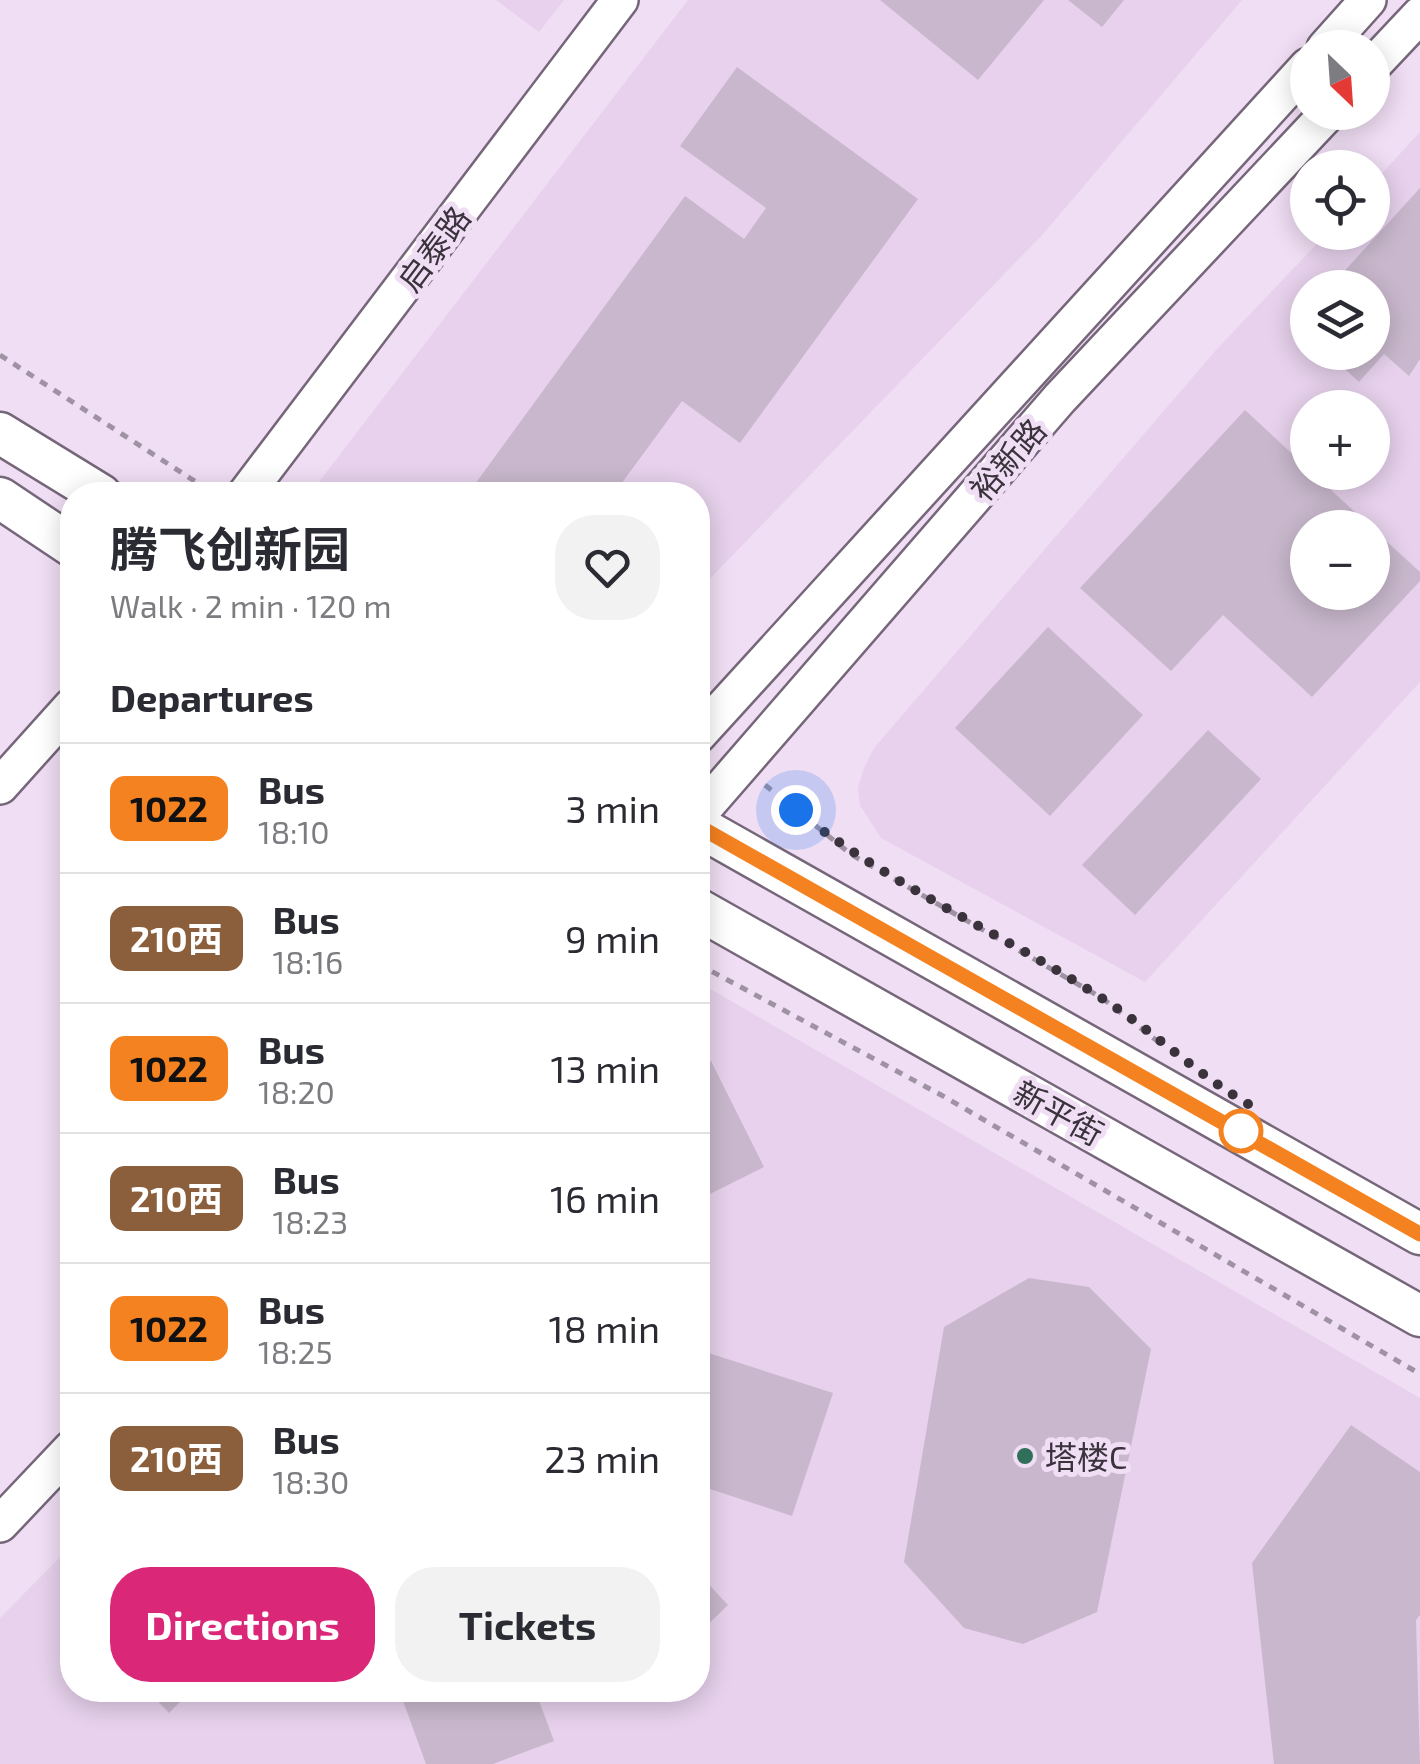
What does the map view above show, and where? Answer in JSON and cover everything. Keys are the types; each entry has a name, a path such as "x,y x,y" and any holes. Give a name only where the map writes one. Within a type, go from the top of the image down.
{"main road":[{"path":"0,432 80,482"},
{"path":"0,498 60,538"},
{"path":"710,833 1420,1234"},
{"name":"新平街","path":"710,916 1420,1316"}],"street":[{"name":"启泰路","path":"256,482 620,0"},
{"path":"1341,30 1368,0"},
{"path":"1390,47 1420,15"},
{"name":"裕新路","path":"710,722 1290,86"},
{"name":"裕新路","path":"710,802 1060,398 1311,130"},
{"path":"0,786 60,719"},
{"path":"0,1524 60,1461"}],"path":[{"path":"0,355 196,482"},
{"path":"741,766 852,855 1102,998 1172,1052"},
{"path":"710,970 944,1096 1420,1374"}],"shaded area":[{"path":"496,0 564,0 539,32"},
{"path":"688,0 1242,0 1043,234 710,579 710,482 319,482"},
{"path":"1420,132 1420,682 1145,982 881,838 860,805 858,788 874,748 1217,349 1290,272 1290,370 1390,370 1390,270 1292,270 1311,250 1390,250 1390,165"},
{"path":"710,989 1420,1398 1420,1764 0,1764 0,1618 60,1557 60,1702 710,1702"}],"building":[{"path":"880,0 1044,0 978,80"},
{"path":"1068,0 1124,0 1102,27"},
{"path":"737,67 918,199 740,443 682,401 623,482 476,482 685,196 744,239 766,208 680,146"},
{"path":"1420,188 1420,359 1409,376 1390,359 1390,270 1345,270 1364,250 1390,250 1390,221"},
{"path":"1346,370 1370,370 1359,382"},
{"path":"1245,410 1290,452 1290,490 1331,490 1353,510 1290,510 1290,610 1390,610 1390,544 1420,572 1420,581 1312,697 1223,615 1171,671 1080,588"},
{"path":"1048,627 1143,715 1050,816 955,728"},
{"path":"1208,730 1261,779 1135,915 1082,865"},
{"path":"710,1062 764,1167 710,1194"},
{"name":"塔楼C","path":"1029,1278 1089,1287 1151,1349 1097,1612 1023,1644 964,1628 904,1562 944,1327"},
{"path":"710,1354 833,1393 792,1516 710,1489"},
{"path":"1351,1425 1420,1472 1420,1615 1416,1620 1420,1764 1274,1764 1252,1563"},
{"path":"710,1586 728,1605 710,1622"},
{"path":"158,1702 180,1702 169,1713"},
{"path":"403,1702 539,1702 554,1741 493,1764 426,1764"}],"bus line":[{"name":"1022","path":"710,833 1420,1234"}],"place":[{"name":"塔楼C","path":"1025,1456"}],"route":[{"path":"796,810 852,855 1102,998 1214,1084 1248,1104 1241,1131"}]}
